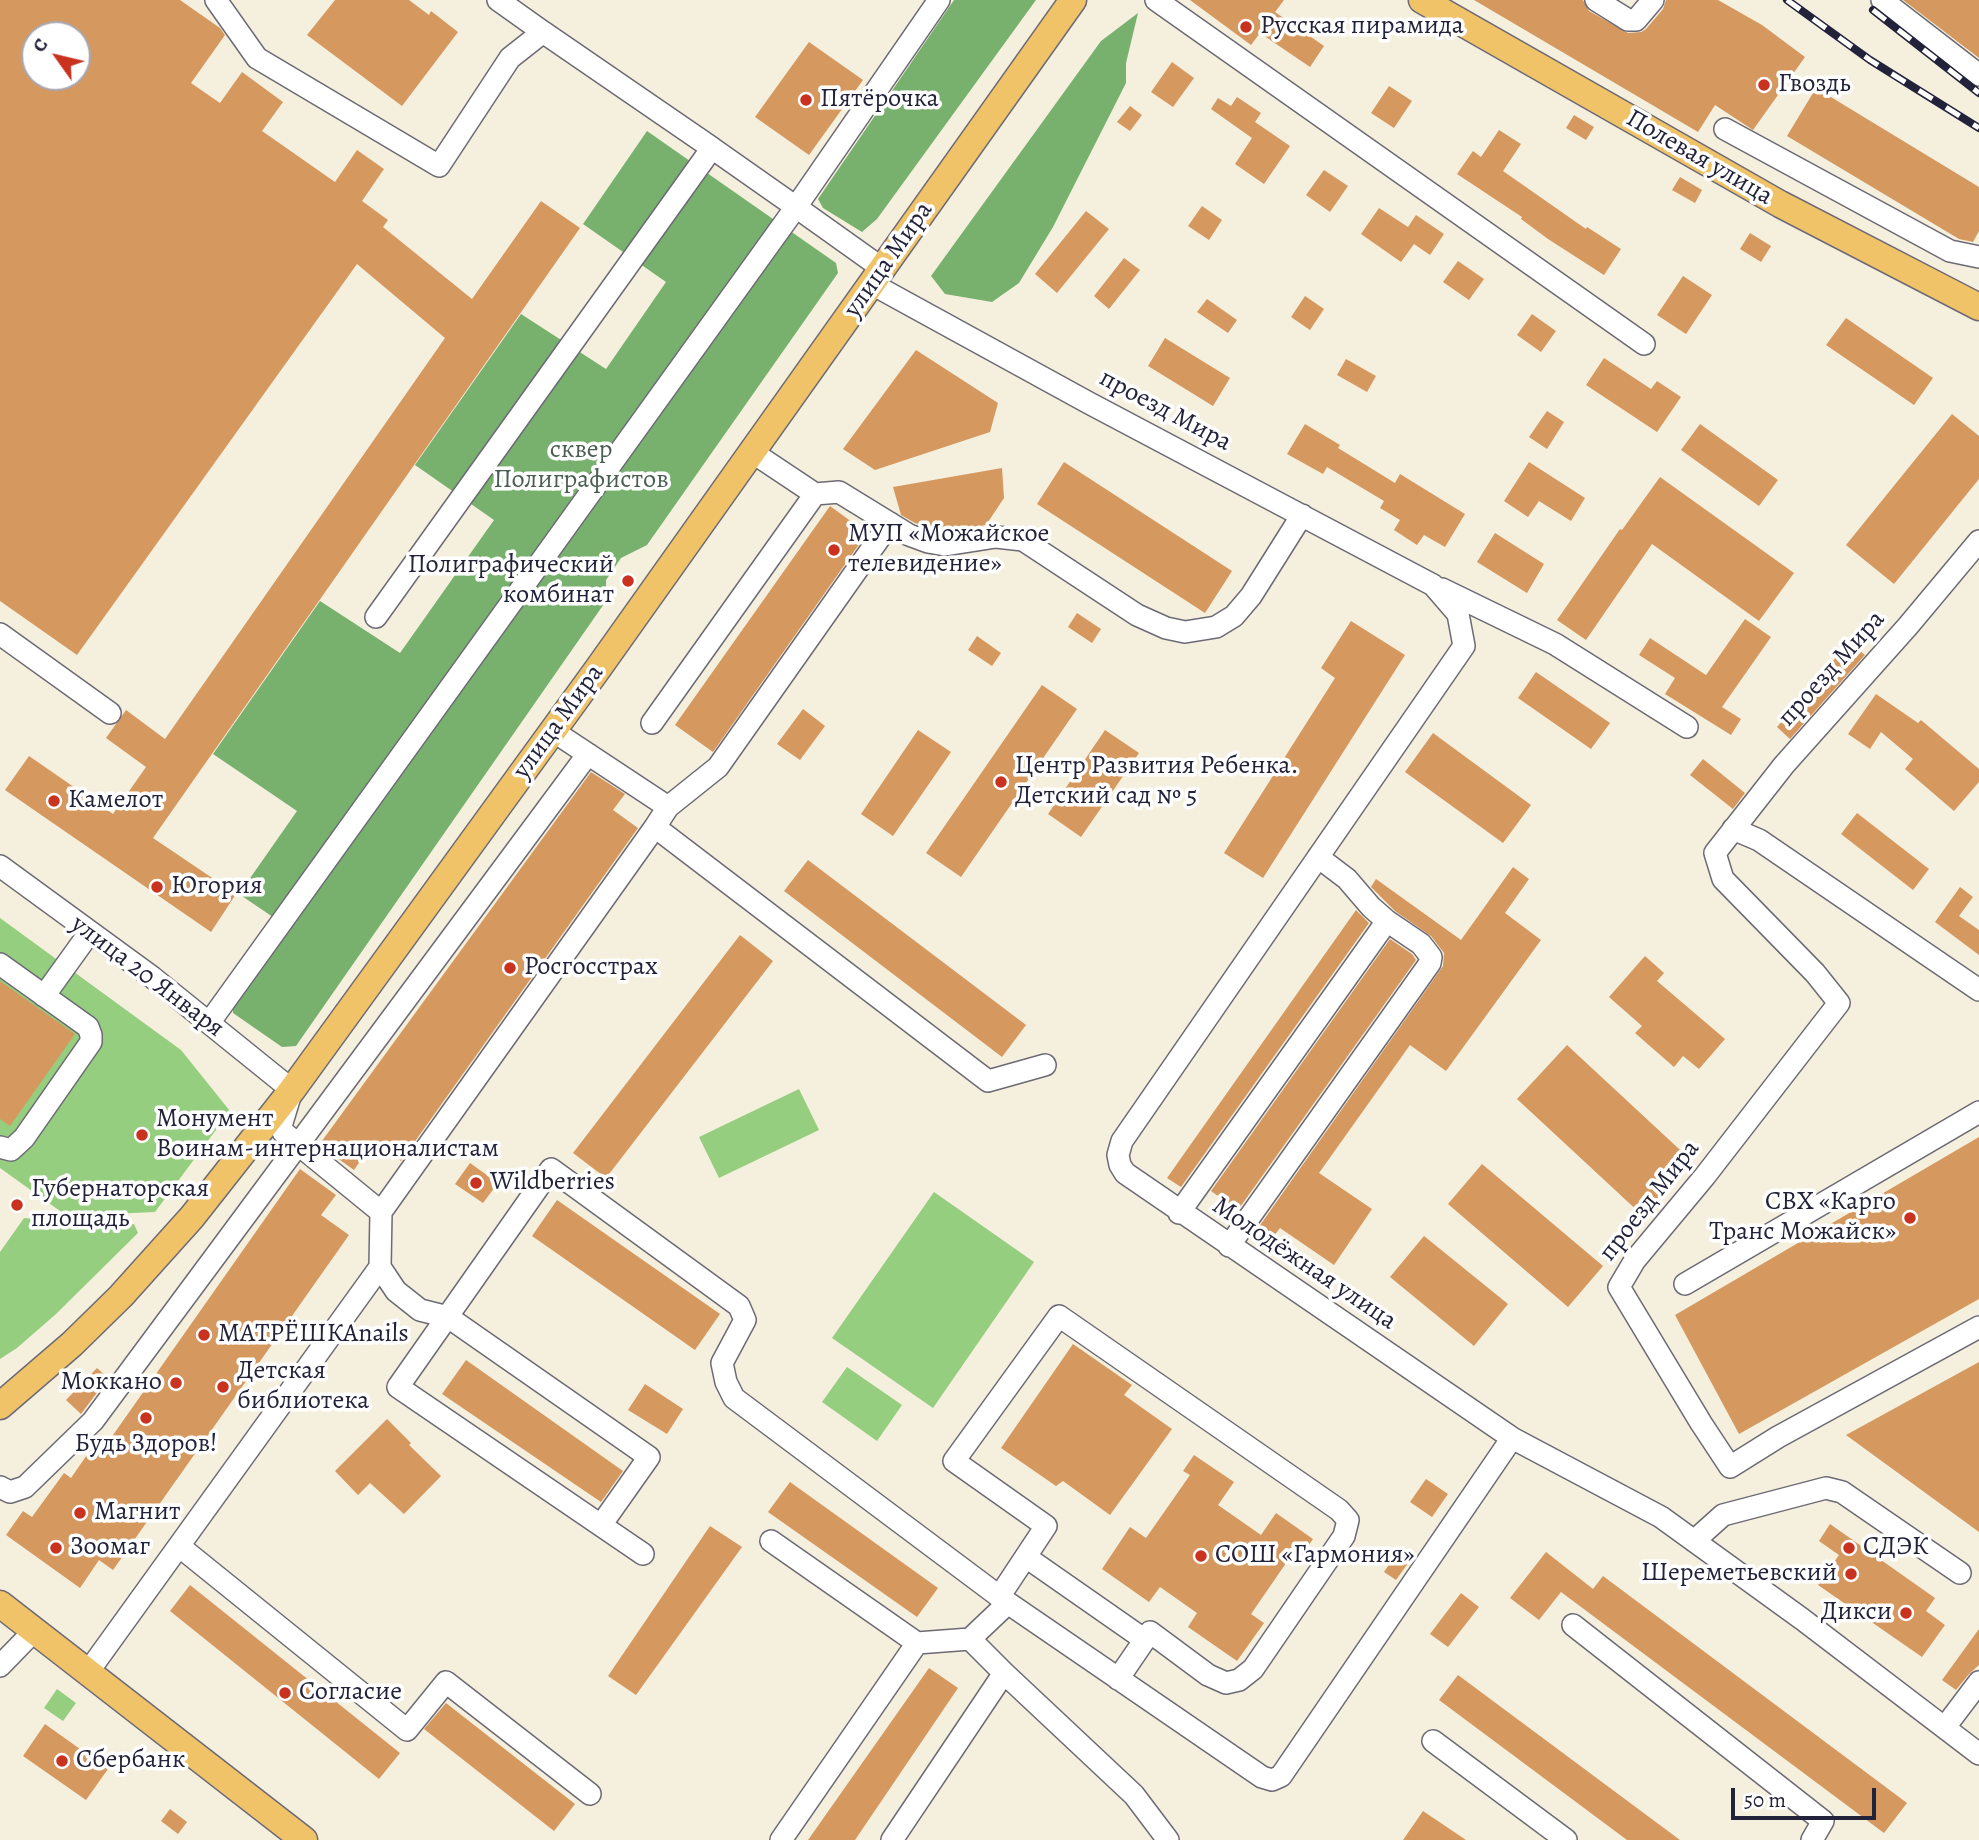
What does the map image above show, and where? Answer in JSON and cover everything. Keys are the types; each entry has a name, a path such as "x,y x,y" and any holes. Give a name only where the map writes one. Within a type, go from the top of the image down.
{"main road":[{"name":"улица Мира","path":"0,1406 72,1345 121,1296 192,1217 292,1090 553,731 1073,0"},
{"name":"Полевая улица","path":"1422,0 1770,198 1979,307"},
{"path":"0,1604 304,1840"}],"street":[{"path":"216,0 257,58 439,166 510,58 543,32"},
{"name":"проезд Мира","path":"498,0 796,207 877,277 1301,515 1433,585 1555,644 1688,727"},
{"path":"209,1023 796,207 939,0"},
{"path":"1156,0 1644,344"},
{"path":"1596,0 1628,20 1636,20 1653,0"},
{"path":"1882,0 1979,75"},
{"path":"1725,129 1950,251 1979,257"},
{"path":"376,617 712,148"},
{"path":"752,452 815,494 839,492 909,535 945,544 996,537 1023,540 1137,615 1166,628 1185,632 1216,627 1234,616 1251,596 1301,515"},
{"path":"652,723 815,494"},
{"path":"88,1672 380,1267 381,1212 668,807 718,767 890,523"},
{"name":"проезд Мира","path":"1978,546 1784,765 1716,853 1723,879 1815,973 1839,1003 1705,1176 1635,1260 1619,1287 1730,1467 1779,1437 1979,1327"},
{"name":"проезд Мира","path":"1433,585 1458,614 1464,646"},
{"path":"0,634 110,713"},
{"name":"Молодёжная улица","path":"1464,646 1122,1141 1118,1155 1120,1165 1125,1173 1179,1213 1513,1438 1661,1517 1979,1754"},
{"path":"553,731 668,807"},
{"path":"0,1486 10,1492 25,1487 93,1421 588,754"},
{"path":"655,827 988,1081 1045,1065"},
{"path":"1733,830 1759,840 1979,990"},
{"path":"1229,1246 1430,963 1431,957 1421,944 1387,921 1347,879 1318,857"},
{"name":"улица 20 Января","path":"0,866 209,1023 292,1090"},
{"path":"1179,1213 1387,921"},
{"path":"44,996 90,932"},
{"path":"0,964 88,1027 91,1042 18,1145 11,1150 0,1147"},
{"path":"292,1090 281,1126 283,1132 381,1212"},
{"path":"1685,1284 1979,1112"},
{"path":"643,1554 398,1387 551,1170 738,1306 745,1320 722,1363 726,1382 734,1398 1003,1600 1262,1777 1272,1780 1281,1776 1513,1438"},
{"path":"380,1267 396,1291 421,1310 447,1317 649,1457 601,1525"},
{"path":"771,1541 917,1643 970,1639 1003,1600 1046,1527 954,1461 1059,1316 1339,1510 1348,1520 1344,1536 1337,1548 1253,1669 1239,1679 1226,1684 1208,1675 1150,1632 1118,1679"},
{"path":"1694,1541 1723,1515 1826,1488 1842,1492 1961,1573"},
{"path":"180,1546 407,1730 446,1682 590,1794"},
{"path":"1026,1557 1145,1640"},
{"path":"1573,1625 1823,1821 1812,1840"},
{"path":"0,1666 34,1631"},
{"path":"970,1639 1134,1795 1168,1840"},
{"path":"781,1840 917,1643"},
{"path":"892,1840 1004,1673"},
{"path":"1944,1727 1979,1682"},
{"path":"1433,1741 1566,1840"}],"green space":[{"path":"954,0 1036,0 877,219 862,232 823,208 818,199"},
{"path":"1138,13 1126,63 1126,83 1053,227 1019,283 992,302 945,294 931,276 1101,41"},
{"name":"сквер Полиграфистов","path":"647,131 836,263 838,273 647,545 621,558 606,580 606,601 296,1046 282,1047 233,1013 233,1006 289,928 239,894 297,811 213,754 320,601 400,653 494,520 415,465 521,314 606,369 666,282 583,224"},
{"path":"0,918 181,1050 230,1111 155,1212 67,1216 0,1168"},
{"path":"799,1089 819,1130 719,1178 699,1137"},
{"path":"934,1192 1034,1262 933,1408 832,1338"},
{"path":"24,1218 113,1226 134,1224 138,1233 56,1314 0,1359 0,1252"},
{"path":"847,1367 902,1405 877,1441 822,1402"},
{"path":"57,1689 76,1703 63,1721 44,1708"}],"building":[{"path":"0,0 180,0 220,28 225,35 191,83 220,103 242,72 283,102 262,131 335,182 357,150 384,169 362,201 388,220 383,227 472,299 541,201 580,228 153,838 236,894 211,932 5,790 29,756 113,814 146,767 106,738 126,710 165,739 445,338 357,264 77,655 0,601"},
{"path":"335,0 409,0 429,15 431,11 458,32 402,106 307,35"},
{"path":"1190,0 1284,0 1275,12 1324,46 1310,67 1260,33 1251,45"},
{"path":"1474,0 1583,0 1589,11 1628,33 1646,29 1663,9 1666,0 1718,0 1762,25 1805,57 1753,130 1715,105 1698,132"},
{"path":"1903,0 1979,0 1979,58"},
{"path":"809,42 863,80 809,155 755,117"},
{"path":"1172,62 1194,78 1173,107 1151,92"},
{"path":"1389,86 1412,101 1394,128 1371,113"},
{"path":"1816,88 1979,187 1979,231 1973,242 1959,239 1787,136"},
{"path":"1237,97 1261,113 1255,122 1290,146 1264,184 1235,164 1252,138 1211,109 1218,98 1231,106"},
{"path":"1130,106 1142,115 1130,131 1117,122"},
{"path":"1574,115 1594,127 1586,140 1566,128"},
{"path":"1499,130 1521,144 1503,171 1586,229 1587,227 1621,249 1604,275 1457,174 1473,151 1481,157"},
{"path":"1324,170 1348,186 1330,212 1306,195"},
{"path":"1680,177 1702,190 1695,203 1672,190"},
{"path":"1202,206 1222,220 1209,240 1188,226"},
{"path":"1379,208 1408,227 1416,215 1444,234 1430,255 1414,244 1401,262 1361,234"},
{"path":"1086,211 1109,229 1057,293 1035,274"},
{"path":"1750,233 1771,246 1761,262 1740,249"},
{"path":"1124,258 1140,270 1109,309 1094,296"},
{"path":"1458,261 1484,279 1469,300 1443,282"},
{"path":"1683,276 1712,295 1686,334 1657,315"},
{"path":"1305,296 1324,309 1310,330 1291,317"},
{"path":"1207,299 1237,320 1228,333 1197,312"},
{"path":"1532,314 1556,331 1541,352 1517,335"},
{"path":"1846,318 1933,378 1914,405 1826,345"},
{"path":"1165,338 1230,378 1213,406 1148,366"},
{"path":"916,350 998,403 990,432 875,470 843,449"},
{"path":"1604,358 1651,389 1657,381 1681,397 1657,432 1586,385"},
{"path":"1346,359 1376,376 1367,392 1337,375"},
{"path":"1547,411 1564,422 1547,449 1529,437"},
{"path":"1952,414 1979,436 1979,479 1894,584 1846,545"},
{"path":"1305,424 1395,483 1400,474 1465,514 1445,547 1424,535 1417,545 1394,530 1400,520 1380,508 1384,501 1327,467 1323,474 1287,454"},
{"path":"1700,424 1778,480 1759,506 1681,450"},
{"path":"1064,462 1232,571 1205,613 1037,504"},
{"path":"1529,462 1585,498 1571,521 1539,501 1528,517 1504,501"},
{"path":"1002,468 1004,498 986,525 945,532 915,523 901,515 893,487"},
{"path":"1660,477 1794,573 1759,621 1652,544 1586,640 1557,620"},
{"path":"830,506 867,533 713,752 675,725"},
{"path":"1495,533 1544,564 1527,593 1477,562"},
{"path":"1077,613 1101,629 1092,643 1068,627"},
{"path":"1745,619 1771,637 1722,707 1741,719 1731,735 1665,694 1675,678 1639,655 1650,638 1706,675"},
{"path":"1351,621 1405,655 1263,878 1224,853 1335,678 1321,668"},
{"path":"977,636 1001,653 992,666 968,650"},
{"path":"1849,642 1865,655 1790,739 1777,727"},
{"path":"1536,672 1610,723 1591,749 1518,698"},
{"path":"1042,685 1077,709 961,877 926,853"},
{"path":"1876,694 1918,723 1921,720 1979,769 1979,782 1954,811 1905,769 1913,759 1881,732 1870,749 1848,734"},
{"path":"803,709 825,726 800,760 777,744"},
{"path":"918,730 951,752 893,836 861,814"},
{"path":"1105,730 1139,753 1081,837 1048,814"},
{"path":"1433,733 1531,805 1503,843 1405,772"},
{"path":"1703,759 1745,793 1733,809 1690,775"},
{"path":"591,772 625,794 613,810 638,828 401,1161 374,1141 354,1170 319,1145"},
{"path":"1857,813 1929,869 1913,890 1841,834"},
{"path":"808,860 1026,1025 1002,1057 784,891"},
{"path":"1513,867 1529,879 1505,913 1541,940 1446,1071 1410,1045 1319,1173 1372,1209 1334,1265 1280,1228 1265,1248 1251,1238 1443,966 1444,953 1431,936 1395,911 1371,887 1376,879 1461,940"},
{"path":"1960,887 1973,897 1959,916 1979,930 1979,955 1935,922"},
{"path":"1356,910 1369,923 1181,1187 1167,1178"},
{"path":"740,935 773,961 606,1178 573,1153"},
{"path":"1390,939 1412,954 1416,960 1238,1210 1211,1191"},
{"path":"1645,956 1664,973 1657,981 1725,1039 1699,1069 1683,1056 1674,1067 1635,1033 1642,1026 1609,997"},
{"path":"0,981 75,1034 10,1126 0,1119"},
{"path":"1567,1045 1692,1161 1642,1215 1517,1099"},
{"name":"СВХ «Карго Транс Можайск»","path":"1979,1137 1979,1299 1739,1434 1675,1315"},
{"name":"Wildberries","path":"470,1163 498,1183 483,1203 455,1184"},
{"path":"1482,1164 1603,1266 1568,1307 1448,1204"},
{"path":"300,1169 336,1195 321,1215 349,1235 113,1570 99,1560 80,1588 6,1535 23,1511 32,1517 64,1473 71,1478 91,1449 99,1455"},
{"path":"557,1200 720,1314 695,1350 532,1236"},
{"path":"1424,1236 1508,1304 1474,1346 1390,1277"},
{"path":"1073,1344 1132,1385 1124,1395 1172,1429 1110,1515 1063,1481 1056,1486 1001,1448"},
{"path":"466,1360 623,1471 601,1502 442,1394"},
{"path":"1979,1362 1979,1532 1846,1435"},
{"path":"97,1368 108,1378 81,1414 66,1400"},
{"path":"645,1384 683,1409 667,1434 628,1410"},
{"path":"387,1419 441,1476 404,1514 370,1483 358,1495 335,1471"},
{"name":"СОШ «Гармония»","path":"1194,1455 1234,1482 1218,1505 1261,1535 1276,1513 1313,1539 1300,1558 1293,1553 1251,1614 1264,1623 1237,1661 1188,1627 1197,1613 1160,1587 1149,1602 1102,1569 1130,1527 1146,1538 1190,1475 1183,1471"},
{"path":"1426,1479 1448,1494 1432,1517 1410,1502"},
{"path":"790,1482 938,1588 917,1617 768,1512"},
{"path":"1830,1524 1935,1598 1926,1611 1945,1625 1922,1657 1818,1585 1839,1555 1819,1541"},
{"path":"710,1526 742,1547 636,1695 608,1676"},
{"path":"1398,1551 1411,1559 1396,1580 1384,1572"},
{"path":"1546,1552 1593,1589 1603,1576 1907,1803 1884,1833 1561,1592 1539,1620 1510,1598"},
{"path":"190,1585 400,1753 379,1779 170,1611"},
{"path":"1461,1593 1479,1607 1448,1647 1430,1634"},
{"path":"1979,1629 1979,1665 1956,1690 1942,1680"},
{"path":"929,1668 958,1688 855,1840 808,1840"},
{"path":"1458,1675 1680,1840 1627,1840 1439,1700"},
{"path":"446,1703 575,1804 554,1831 424,1729"},
{"path":"45,1724 108,1769 86,1800 23,1756"},
{"path":"170,1809 187,1822 178,1834 161,1821"},
{"path":"1423,1811 1466,1840 1403,1840"}],"railway":[{"path":"1787,0 1870,60 1979,128"},
{"path":"1873,10 1979,93"}],"place":[{"name":"Русская пирамида","path":"1246,27"},
{"name":"Гвоздь","path":"1764,85"},
{"name":"Пятёрочка","path":"806,100"},
{"name":"МУП «Можайское телевидение»","path":"834,550"},
{"name":"Полиграфический комбинат","path":"628,581"},
{"name":"Центр Развития Ребенка. Детский сад № 5","path":"1001,782"},
{"name":"Камелот","path":"54,801"},
{"name":"Югория","path":"157,887"},
{"name":"Росгосстрах","path":"510,968"},
{"name":"Монумент Воинам-интернационалистам","path":"142,1135"},
{"name":"Wildberries","path":"476,1183"},
{"name":"Губернаторская площадь","path":"17,1205"},
{"name":"СВХ «Карго Транс Можайск»","path":"1910,1218"},
{"name":"МAТРЁШКАnails","path":"204,1335"},
{"name":"Моккано","path":"176,1383"},
{"name":"Детская библиотека","path":"223,1387"},
{"name":"Будь Здоров!","path":"146,1418"},
{"name":"Магнит","path":"80,1513"},
{"name":"Зоомаг","path":"56,1548"},
{"name":"СДЭК","path":"1849,1548"},
{"name":"СОШ «Гармония»","path":"1201,1556"},
{"name":"Шереметьевский","path":"1851,1574"},
{"name":"Дикси","path":"1906,1613"},
{"name":"Согласие","path":"285,1693"},
{"name":"Сбербанк","path":"62,1761"}]}
